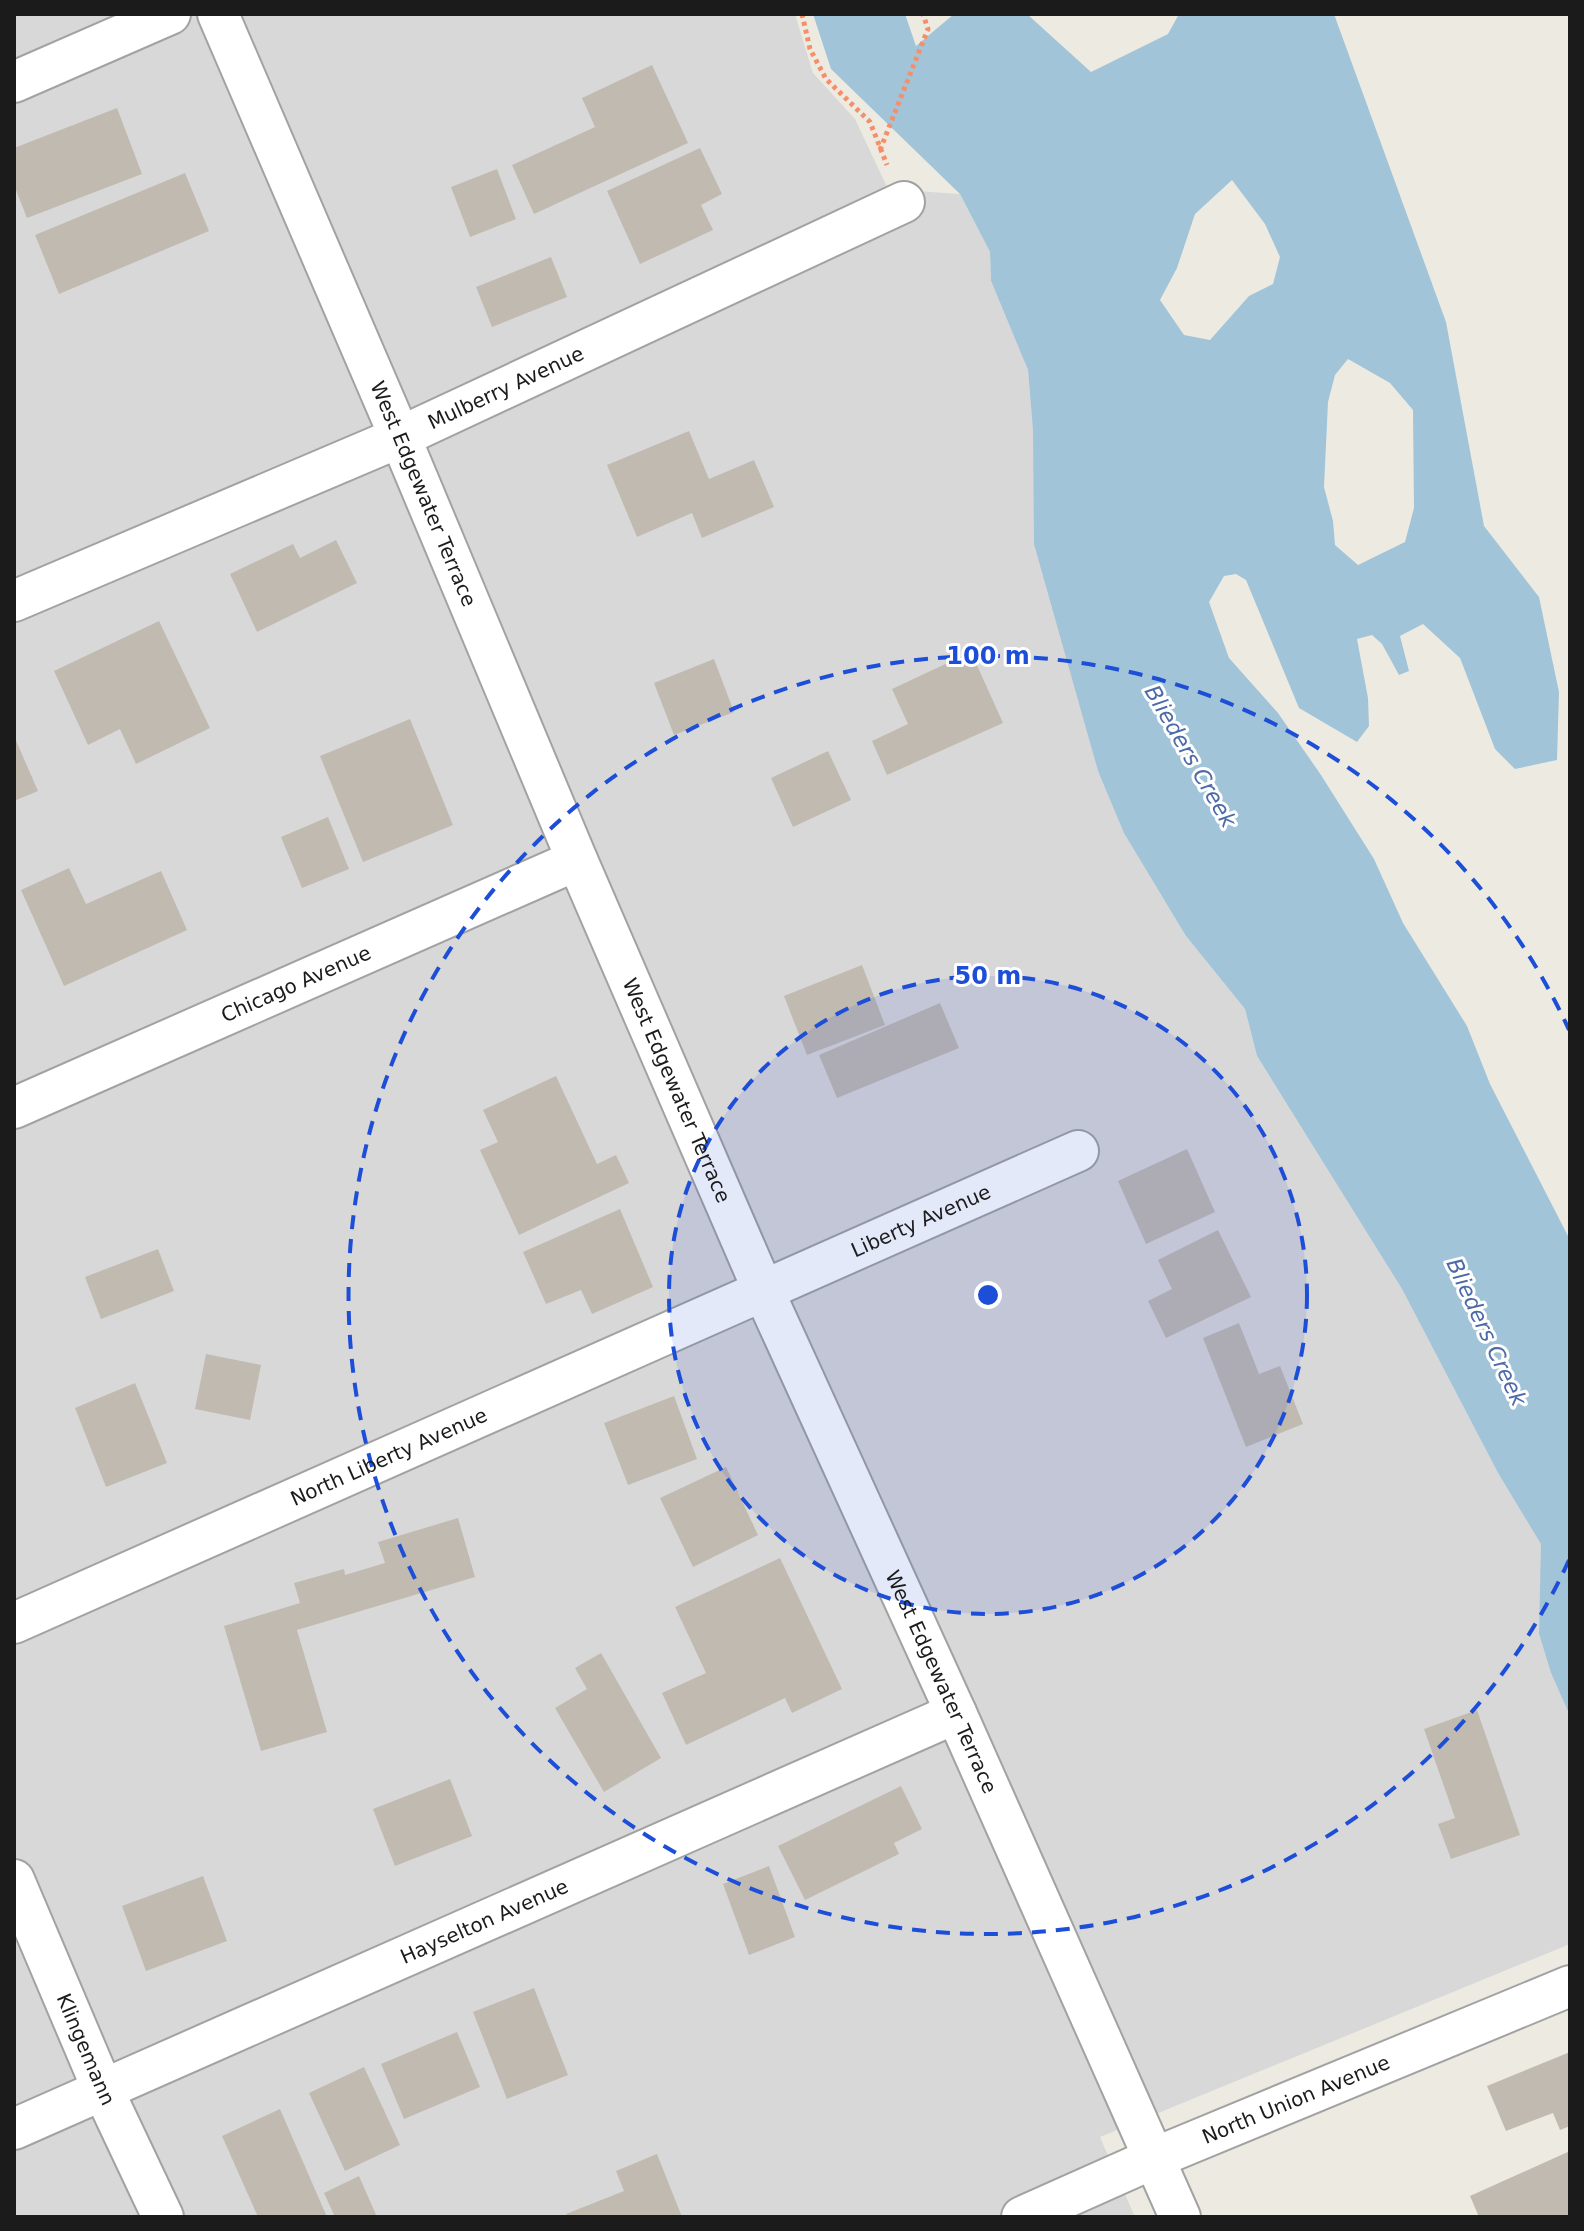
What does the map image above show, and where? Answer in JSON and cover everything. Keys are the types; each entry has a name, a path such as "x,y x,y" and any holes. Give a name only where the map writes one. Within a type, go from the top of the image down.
{"street":[{"path":"14,82 170,14"},
{"name":"West Edgewater Terrace","path":"218,14 764,1292 956,1713 1180,2217"},
{"name":"Mulberry Avenue","path":"14,601 400,437 904,202"},
{"name":"Chicago Avenue","path":"14,1108 577,860"},
{"name":"Liberty Avenue","path":"764,1292 1078,1151"},
{"name":"North Liberty Avenue","path":"14,1623 764,1292"},
{"name":"Hayselton Avenue","path":"14,2129 956,1713"},
{"name":"Klingemann","path":"14,1880 103,2090 163,2217"},
{"name":"North Union Avenue","path":"1022,2217 1152,2159 1570,1986"}],"path":[{"path":"802,14 810,49 826,79 870,122 880,150 928,29 923,14"}],"shaded area":[{"path":"14,14 795,14 813,73 855,119 888,189 960,194 990,252 991,281 1028,370 1033,430 1069,664 1098,771 1186,936 1245,1009 1257,1056 1402,1289 1498,1473 1542,1544 1539,1634 1551,1673 1570,1716 1570,1944 1100,2137 1135,2217 14,2217"}],"water":[{"name":"Blieders Creek","path":"813,14 905,14 916,46 954,14 1027,14 1091,72 1168,34 1179,14 1334,14 1446,322 1484,526 1539,597 1559,692 1557,760 1515,769 1495,749 1460,658 1423,624 1400,636 1409,671 1399,675 1382,644 1372,635 1357,639 1368,698 1369,726 1357,742 1299,708 1246,580 1236,574 1224,576 1209,602 1229,658 1278,713 1374,859 1403,923 1467,1026 1490,1084 1570,1240 1570,1716 1551,1673 1539,1634 1541,1544 1498,1473 1402,1289 1257,1056 1245,1009 1186,936 1124,833 1098,771 1034,544 1033,431 1028,370 991,281 990,252 960,194 831,69","holes":["1232,180 1265,224 1280,257 1273,284 1249,296 1210,340 1184,335 1160,300 1177,268 1195,214","1348,359 1390,383 1413,410 1414,508 1405,542 1358,565 1335,545 1333,521 1324,487 1328,402 1335,375"]}],"building":[{"path":"652,65 688,143 534,214 512,165 595,127 582,98"},
{"path":"117,108 142,174 27,218 14,185 14,148"},
{"path":"700,148 722,194 701,205 713,230 640,264 607,191"},
{"path":"497,169 516,219 470,237 451,187"},
{"path":"185,173 209,231 59,294 35,235"},
{"path":"551,257 567,297 492,327 476,287"},
{"path":"689,431 709,479 754,460 774,507 702,538 692,513 637,537 607,465"},
{"path":"336,540 357,583 257,632 230,574 293,544 300,558"},
{"path":"159,621 210,728 136,764 120,729 88,745 54,671"},
{"path":"971,652 1003,723 887,775 872,741 908,724 892,689"},
{"path":"714,659 734,712 674,735 654,683"},
{"path":"410,719 453,825 363,862 320,756"},
{"path":"14,736 38,791 14,801"},
{"path":"828,751 851,800 793,827 771,778"},
{"path":"328,817 349,869 302,888 281,837"},
{"path":"69,868 86,904 161,871 187,930 64,986 21,890"},
{"path":"862,965 885,1025 807,1055 784,996"},
{"path":"940,1003 959,1048 837,1098 819,1055"},
{"path":"556,1076 597,1164 616,1155 629,1183 519,1235 480,1150 498,1142 483,1110"},
{"path":"1187,1149 1215,1212 1146,1244 1118,1181"},
{"path":"620,1209 653,1287 592,1314 581,1290 546,1304 523,1252"},
{"path":"1218,1230 1251,1297 1166,1338 1148,1301 1172,1289 1158,1260"},
{"path":"158,1249 174,1291 101,1319 85,1277"},
{"path":"1239,1323 1259,1374 1280,1366 1303,1424 1246,1447 1203,1338"},
{"path":"206,1354 261,1365 250,1420 195,1409"},
{"path":"135,1383 167,1463 106,1487 75,1408"},
{"path":"674,1396 697,1459 628,1485 604,1423"},
{"path":"726,1467 758,1535 693,1567 660,1498"},
{"path":"458,1518 475,1577 297,1630 327,1732 261,1751 224,1626 300,1603 294,1583 344,1569 345,1575 385,1563 378,1542"},
{"path":"780,1558 842,1689 792,1713 785,1698 686,1745 662,1693 706,1673 675,1607"},
{"path":"601,1653 661,1758 604,1792 555,1708 587,1689 575,1668"},
{"path":"1477,1710 1520,1835 1451,1859 1438,1824 1455,1818 1424,1729"},
{"path":"450,1779 472,1836 395,1866 373,1809"},
{"path":"901,1786 922,1829 894,1843 899,1854 805,1900 778,1846"},
{"path":"769,1866 795,1937 749,1955 723,1884"},
{"path":"203,1876 227,1941 146,1971 122,1906"},
{"path":"534,1988 568,2075 507,2099 473,2012"},
{"path":"457,2032 480,2087 404,2119 381,2064"},
{"path":"1570,2052 1570,2126 1560,2130 1553,2113 1506,2131 1487,2086"},
{"path":"364,2067 400,2145 345,2171 309,2093"},
{"path":"280,2109 327,2217 258,2217 222,2136"},
{"path":"1570,2151 1570,2217 1479,2217 1470,2196"},
{"path":"657,2154 682,2217 568,2217 566,2214 624,2191 616,2171"},
{"path":"359,2176 377,2217 335,2217 324,2193"}]}
